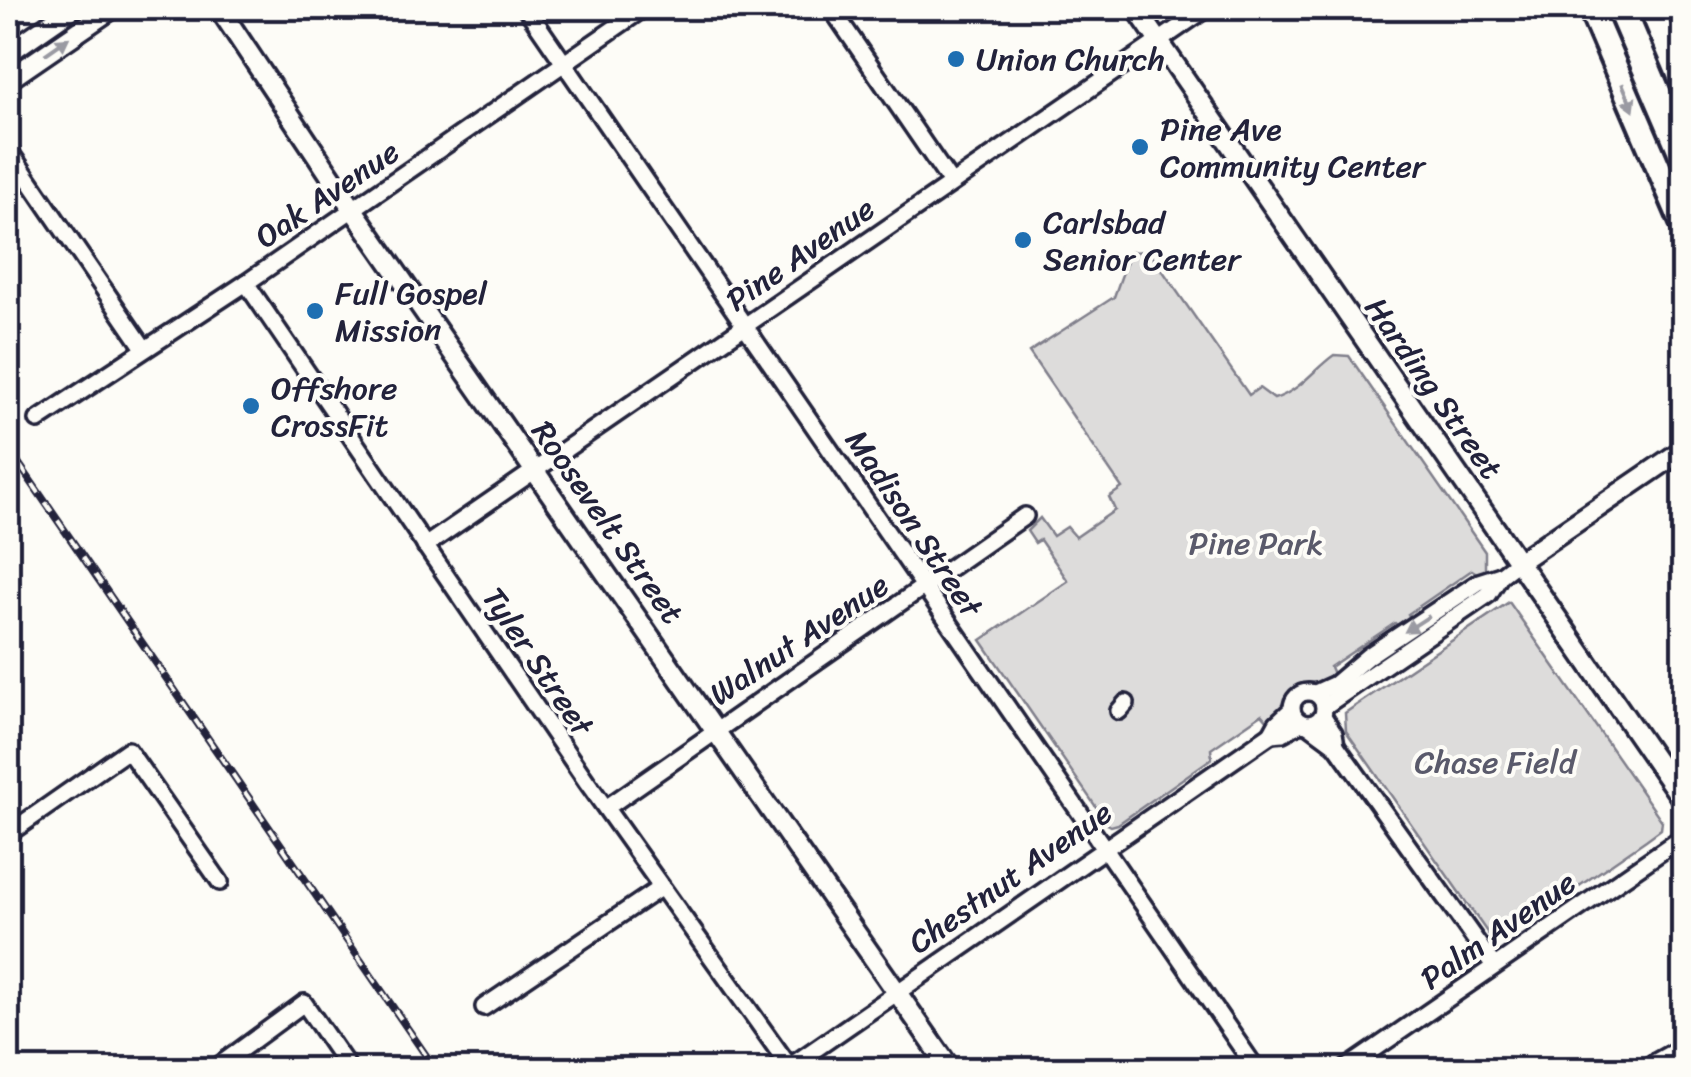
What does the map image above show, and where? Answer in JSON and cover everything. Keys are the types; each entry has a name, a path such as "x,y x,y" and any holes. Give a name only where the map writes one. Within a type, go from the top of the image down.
{"highway":[{"path":"1590,8 1684,227"},
{"path":"1652,8 1684,86"}],"main road":[{"path":"8,53 73,8"},
{"path":"8,80 113,8"},
{"name":"Roosevelt Street","path":"218,8 352,208 951,1070"},
{"name":"Harding Street","path":"1136,8 1684,802"},
{"name":"Chestnut Avenue","path":"1518,562 1684,449"}],"street":[{"name":"Madison Street","path":"526,8 1257,1070"},
{"name":"Oak Avenue","path":"38,420 644,8"},
{"path":"831,8 951,183"},
{"name":"Pine Avenue","path":"425,546 1206,8"},
{"path":"8,149 144,348"},
{"name":"Tyler Street","path":"246,282 787,1068"},
{"name":"Walnut Avenue","path":"606,808 1025,516"},
{"name":"Chestnut Avenue","path":"787,1068 1271,734 1277,723 1311,712 1489,594 1501,576 1518,562"},
{"path":"1311,712 1494,966"},
{"path":"8,834 128,750 220,882"},
{"name":"Palm Avenue","path":"1344,1070 1684,836"},
{"path":"484,1007 660,888"},
{"path":"213,1070 304,1003 350,1070"},
{"path":"1642,1070 1684,1046"}],"green space":[{"name":"Pine Park","path":"1149,251 1249,395 1259,388 1274,399 1299,385 1334,355 1349,356 1485,552 1485,575 1472,570 1408,614 1412,620 1400,628 1395,623 1330,667 1334,676 1324,685 1296,688 1287,697 1283,711 1269,722 1262,714 1211,749 1212,758 1111,826 1100,820 1103,817 981,640 1068,581 1040,540 1035,543 1027,531 1040,518 1053,536 1067,527 1076,537 1115,510 1109,497 1122,488 1029,352 1114,297 1130,252"},
{"name":"Chase Field","path":"1509,602 1662,821 1661,829 1504,938 1489,935 1346,731 1345,713"}],"railway":[{"path":"8,448 436,1070"}],"place":[{"name":"Union Church","path":"956,59"},
{"name":"Pine Ave Community Center","path":"1140,147"},
{"name":"Carlsbad Senior Center","path":"1023,240"},
{"name":"Full Gospel Mission","path":"315,311"},
{"name":"Offshore CrossFit","path":"251,406"}]}
